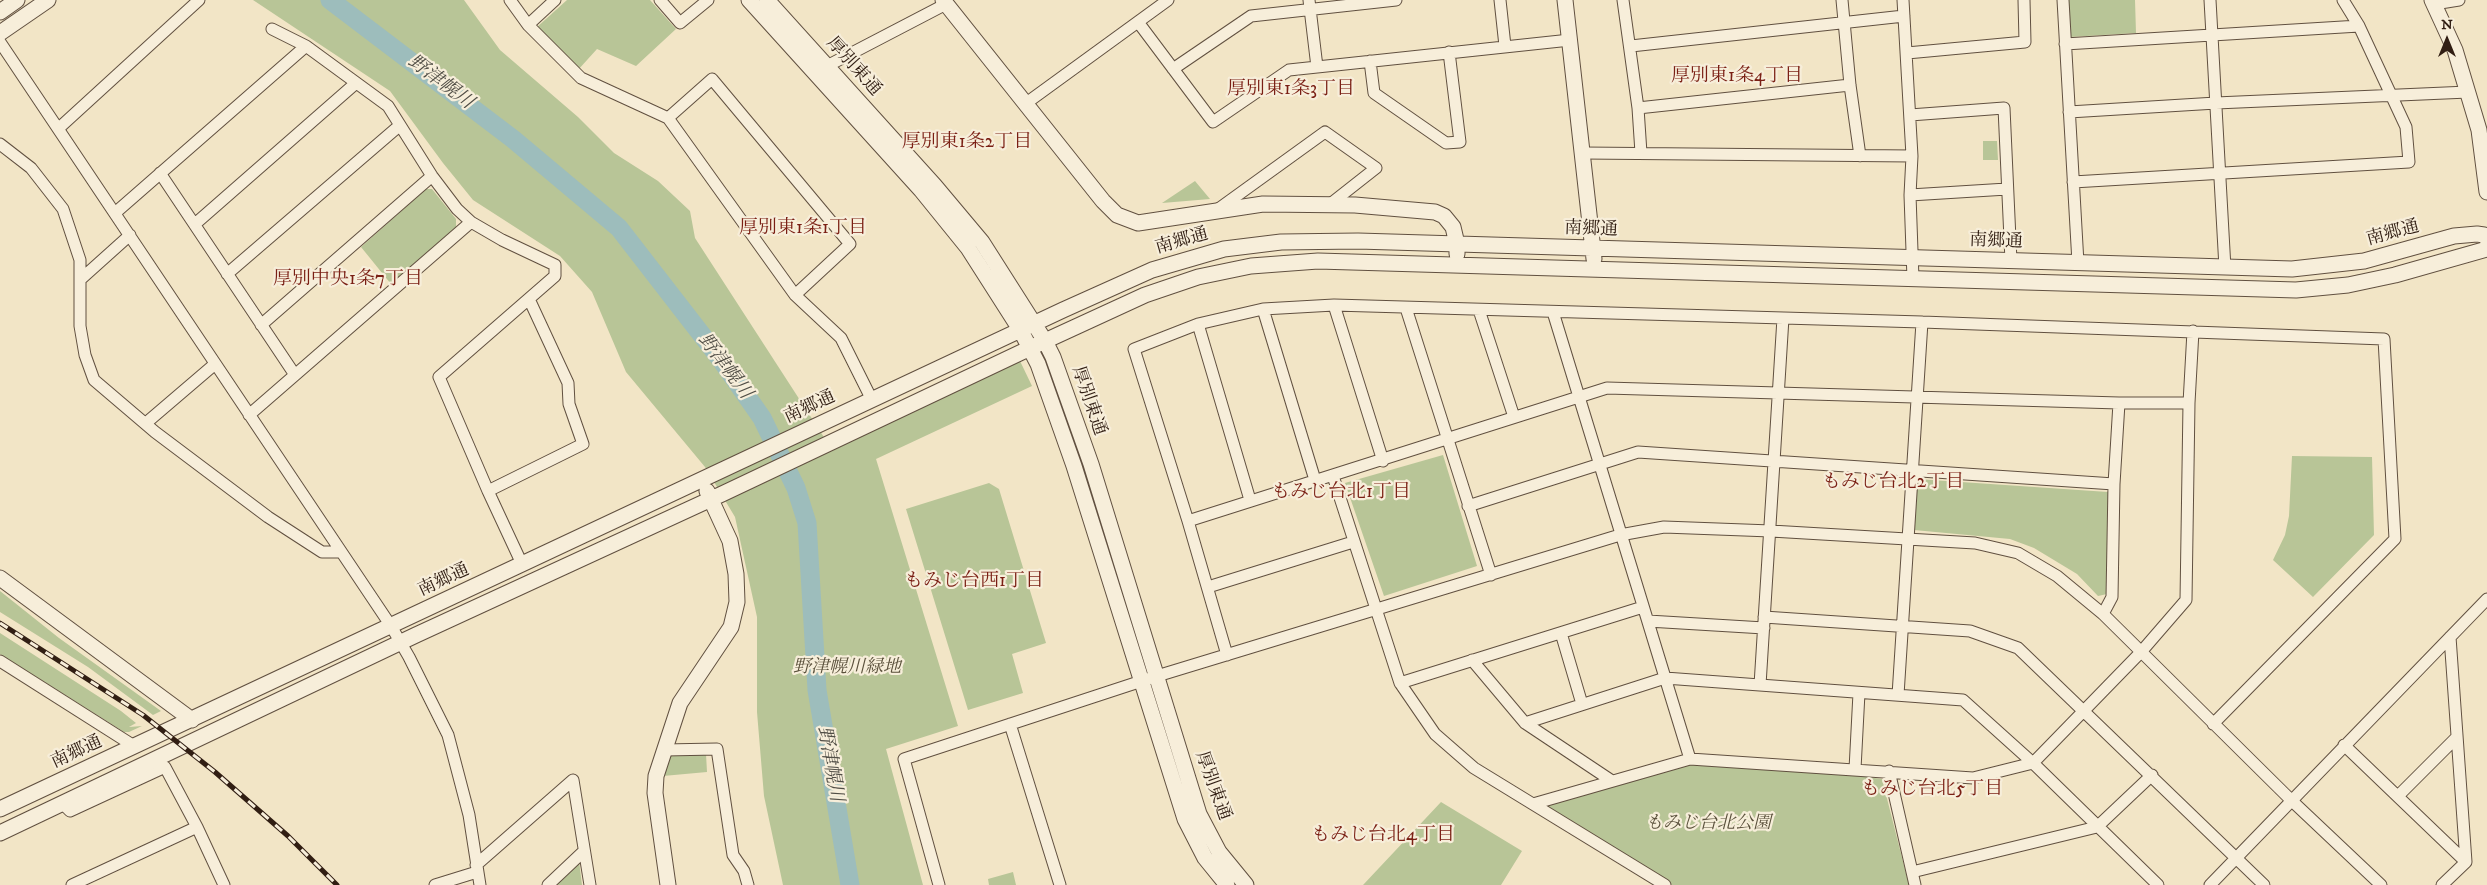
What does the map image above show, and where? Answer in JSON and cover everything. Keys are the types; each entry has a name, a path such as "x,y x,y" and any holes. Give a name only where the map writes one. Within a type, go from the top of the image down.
{"street":[{"path":"0,12 16,0"},
{"path":"0,33 48,0"},
{"path":"59,128 199,0"},
{"path":"510,0 528,25 581,78 668,118 795,295 841,338 872,400"},
{"path":"528,25 555,0"},
{"path":"660,0 680,23 708,0"},
{"name":"厚別東通","path":"749,0 968,248 1021,331 1030,348 1074,466 1185,819 1205,858 1227,885"},
{"name":"厚別東通","path":"767,0 935,186 982,242 1036,324 1053,357 1090,464 1199,814 1219,852 1246,885"},
{"path":"1025,104 1168,0"},
{"path":"1172,68 1251,16 1310,5 1396,0"},
{"path":"1500,0 1505,46"},
{"path":"1565,0 1595,269"},
{"path":"1623,0 1631,46 1641,153"},
{"path":"1842,0 1850,85 1860,156"},
{"path":"1903,0 1908,53 1912,156 1910,195 1913,279"},
{"path":"1908,53 2025,42 2024,0"},
{"path":"2063,0 2078,263"},
{"path":"2210,0 2225,268"},
{"path":"2073,182 2409,162 2406,127 2359,26 2343,0"},
{"path":"2459,0 2433,2 2454,50 2479,130 2487,192"},
{"path":"827,66 944,2 1103,201 1117,215 1138,223 1263,204 1329,205 1435,212 1444,216 1453,227 1457,244 1457,265"},
{"path":"1310,5 1317,67"},
{"path":"1631,46 1904,16"},
{"path":"1138,22 1213,122 1289,70 1570,40"},
{"path":"2065,44 2359,26"},
{"path":"272,29 306,46 388,106 432,176 457,209 471,222 502,240 555,265 554,276 439,377 522,564"},
{"path":"0,42 401,643 448,735 467,806 480,885"},
{"path":"115,213 306,46"},
{"path":"1370,61 1374,93 1446,143 1460,142 1449,52"},
{"path":"668,118 712,79 850,244 795,295"},
{"path":"195,224 356,83"},
{"path":"1638,108 1850,85"},
{"path":"2069,112 2389,94 2468,92"},
{"path":"1910,115 2004,108 2010,261"},
{"path":"227,274 399,126"},
{"path":"1215,211 1325,132 1376,168 1329,205"},
{"path":"0,144 31,168 60,202 80,260 80,326 85,355 94,380 146,424 268,517 322,552 340,552"},
{"path":"1583,153 1912,156"},
{"path":"160,173 295,374"},
{"path":"262,325 432,176"},
{"path":"1910,195 2007,189"},
{"path":"249,415 471,222"},
{"name":"南郷通","path":"0,809 1152,270 1224,249 1282,242 1317,241 2292,269 2325,267 2391,255 2454,236 2484,234 2487,239"},
{"path":"81,279 130,235"},
{"path":"0,833 62,802 712,499 1045,341 1160,290 1198,278 1251,266 1318,262 2296,290 2348,285 2394,275 2487,248"},
{"path":"488,491 583,444 569,404 568,383 529,299"},
{"path":"1334,305 1383,461"},
{"path":"1227,655 1188,521 1134,349 1198,324 1263,309 1334,305 1922,322 2384,339 2395,539 2213,724"},
{"path":"1406,308 1446,439 1491,575"},
{"path":"1263,309 1314,480"},
{"path":"1479,310 1514,417"},
{"path":"1553,312 1690,759"},
{"path":"1760,685 1780,394 1783,318"},
{"path":"1898,694 1922,322"},
{"path":"1198,324 1250,500"},
{"path":"1533,804 1690,759 1973,778 2033,763 2141,652 2186,600 2193,331"},
{"path":"146,424 215,364"},
{"path":"1188,521 1314,480 1383,461 1607,388 2119,403 2190,403"},
{"path":"2103,614 2112,597 2114,484 2119,403"},
{"path":"1468,506 1638,452 2114,484"},
{"path":"1333,476 1400,683 1435,734 1474,768 1665,885"},
{"path":"668,885 655,793 656,776 680,703 731,627 737,602 736,574 730,540 712,499 701,480"},
{"path":"939,885 904,759 1157,676 1620,535 1641,530 1664,528 1770,531 1975,544 2018,553 2057,576 2103,614 2213,724 2381,885"},
{"path":"1208,587 1353,542"},
{"path":"0,578 192,720"},
{"path":"2210,885 2487,600"},
{"path":"1400,683 1643,606"},
{"path":"1648,621 1902,625 1970,631 2018,648 2085,710 2264,885"},
{"path":"1561,633 1582,704"},
{"path":"2450,637 2466,862"},
{"path":"1472,660 1525,722 1612,781"},
{"path":"0,661 134,746"},
{"path":"1525,722 1665,678 1963,700 2033,763 2158,885"},
{"path":"1855,769 1859,693"},
{"path":"1010,724 1060,885"},
{"path":"2398,796 2456,738"},
{"path":"2344,745 2466,862"},
{"path":"664,750 717,749 733,855 744,871 748,885"},
{"path":"62,802 70,811 165,768 197,827 224,885"},
{"path":"1889,772 1915,885"},
{"path":"1912,872 2097,827 2152,775"},
{"path":"435,885 476,868 573,780 590,885"},
{"path":"72,885 197,827"},
{"path":"548,885 584,851"},
{"path":"2442,885 2466,862"}],"green space":[{"name":"野津幌川緑地","path":"253,0 464,0 500,50 578,117 614,153 658,181 690,211 695,238 829,445 998,366 1020,361 1032,386 876,459 958,726 886,749 923,885 783,885 764,796 757,712 757,617 735,517 705,467 626,372 592,292 560,256 473,200 390,91"},
{"path":"567,0 650,0 676,29 636,66 597,49 578,70 536,28"},
{"path":"2067,0 2135,0 2136,33 2070,37"},
{"path":"1983,141 1997,141 1998,160 1983,160"},
{"path":"1195,181 1210,199 1162,203"},
{"path":"426,189 432,189 456,219 456,227 391,284 361,247"},
{"path":"1443,455 1477,566 1384,596 1345,483"},
{"path":"2292,456 2372,457 2374,535 2313,597 2273,560 2285,535 2289,516"},
{"path":"1917,479 2108,492 2107,594 2098,596 2077,574 2034,548 2010,539 1914,530"},
{"path":"989,483 999,489 1046,643 1012,654 1023,693 968,710 906,509"},
{"path":"0,591 59,638 161,711 153,715 88,667 0,612"},
{"path":"0,633 121,711 136,723 129,727 142,726 129,732 124,732 0,654"},
{"path":"706,754 707,772 663,776 671,755"},
{"name":"もみじ台北公園","path":"1690,761 1808,769 1882,779 1909,885 1672,885 1541,802"},
{"path":"1441,802 1522,851 1501,885 1363,885"},
{"path":"579,861 582,885 554,885"},
{"path":"1013,872 1016,885 989,885 988,879"}],"waterway":[{"name":"野津幌川","path":"330,0 513,139 619,228 722,361 762,418 796,488 807,523 817,690 850,885"}],"railway":[{"path":"0,623 143,715 215,772 288,836 337,885"}],"district":[{"name":"厚別東1条4丁目","path":"1737,77"},
{"name":"厚別東1条3丁目","path":"1291,90"},
{"name":"厚別東1条2丁目","path":"967,143"},
{"name":"厚別東1条1丁目","path":"803,229"},
{"name":"厚別中央1条7丁目","path":"348,280"},
{"name":"もみじ台北2丁目","path":"1893,483"},
{"name":"もみじ台北1丁目","path":"1341,493"},
{"name":"もみじ台西1丁目","path":"974,582"},
{"name":"もみじ台北5丁目","path":"1932,790"},
{"name":"もみじ台北4丁目","path":"1383,836"}]}
